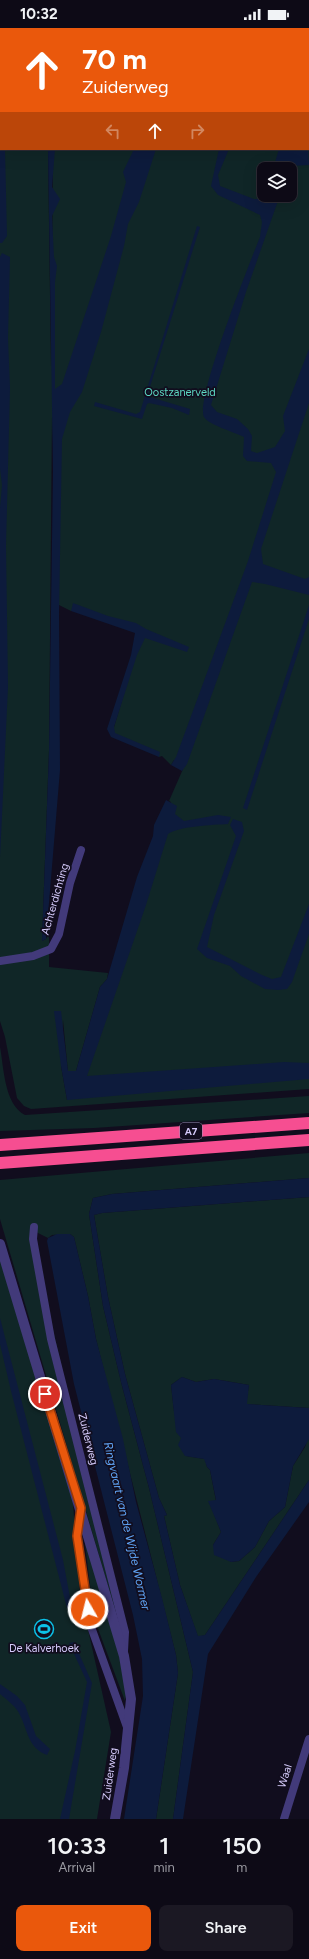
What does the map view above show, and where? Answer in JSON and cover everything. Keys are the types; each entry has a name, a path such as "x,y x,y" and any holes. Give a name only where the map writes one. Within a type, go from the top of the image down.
{"highway":[{"name":"A7","path":"0,1145 309,1123"},
{"name":"A7","path":"0,1163 309,1140"}],"street":[{"name":"Achterdichting","path":"0,961 33,956 50,949 59,934 70,884 81,850"},
{"name":"Zuiderweg","path":"34,1226 33,1239 51,1339 125,1632 124,1656"},
{"name":"Zuiderweg","path":"0,1244 81,1508 98,1573 124,1656 131,1699 124,1768 115,1819"},
{"name":"Zuiderweg","path":"81,1508 77,1536 90,1624 128,1732"},
{"name":"Waal","path":"284,1819 309,1739"}],"green space":[{"name":"Oostzanerveld","path":"0,150 48,150 51,368 53,150 309,150 309,1089 31,1109 24,1106 17,1098 5,1037 0,1021","holes":["52,415 59,605 71,611 82,611 142,634 114,727 114,735 159,757 162,756 171,765 174,760 183,769 169,801 171,802 67,1100 61,1066 63,1020 68,1072 76,1071 100,987 107,979 108,973 49,967 49,933 46,939 42,941 49,751"]},
{"path":"0,1047 4,1075 9,1094 18,1110 25,1115 309,1096 309,1113 94,1128 0,1131"},
{"path":"309,1153 309,1178 112,1194 93,1198 89,1214 103,1306 149,1488 193,1672 173,1819 156,1819 178,1673 176,1655 96,1339 88,1296 74,1237 70,1234 52,1235 48,1238 30,1229 118,1613 116,1613 0,1219 0,1180"},
{"path":"309,1197 309,1408 246,1404 249,1385 214,1379 196,1382 182,1377 171,1385 174,1411 186,1456 205,1459 207,1467 210,1470 216,1501 209,1501 221,1532 213,1545 231,1562 239,1561 255,1547 269,1521 285,1507 293,1466 305,1447 309,1436 309,1480 205,1635 198,1637 180,1585 164,1516 167,1515 159,1498 125,1374 108,1297 94,1215 102,1213"},
{"name":"De Kalverhoek","path":"0,1257 72,1491 80,1594 111,1732 97,1819 0,1819"},
{"path":"84,1536 118,1647 126,1693 125,1701 94,1618"}],"water":[{"path":"0,150 5,150 7,236 2,243 0,243"},
{"path":"48,150 55,150 52,187 60,199 52,216 54,257 57,266 55,282 55,389 62,384 111,236 126,182 123,172 134,150 156,150 139,202 128,224 124,246 101,332 82,392 70,412 62,439 59,614 60,770 46,939 42,941 49,751 53,471"},
{"path":"219,150 229,150 218,175 220,186 257,199 257,202 278,202 246,292 211,405 217,412 237,419 248,429 252,436 251,451 257,453 275,447 285,431 283,416 309,349 309,403 261,549 263,564 305,579 309,577 309,595 252,582 187,764 182,771 171,765 176,757 248,561 276,472 271,463 247,461 243,456 244,437 216,426 204,417 203,405 215,359 260,237 262,222 260,215 218,195 211,186"},
{"path":"279,150 308,150 309,165 297,166 297,162 275,162"},
{"path":"197,226 200,227 148,393 150,397 190,409 189,415 172,408 149,403 147,404 142,419 94,406 95,402 136,414 140,412"},
{"path":"2,253 10,257 8,338 10,388 6,546 8,687 0,858 0,508 2,485 0,468 0,257"},
{"path":"73,603 108,616 136,623 146,629 189,647 187,652 145,638 137,655 114,727 115,733 160,752 159,757 111,737 107,729 131,655 135,633 71,611"},
{"path":"309,605 309,619 247,810 243,808"},
{"path":"166,800 177,806 175,814 184,821 218,815 231,817 228,824 205,825 180,829 168,834 146,905 87,1076 284,1062 309,1063 309,1079 67,1100 54,1011 61,1011 68,1071 76,1071 100,987 107,979 137,877 153,836 154,825"},
{"path":"233,819 242,822 244,831 214,915 207,947 262,975 272,979 281,977 309,904 309,934 292,982 287,989 265,989 241,976 230,966 207,958 197,949 236,836 230,825"},
{"path":"309,1178 309,1197 102,1213 94,1215 108,1297 125,1374 159,1498 167,1515 164,1516 180,1585 198,1636 205,1635 309,1480 309,1502 256,1577 208,1654 183,1819 173,1819 193,1672 149,1488 103,1306 89,1214 93,1198 112,1194"},
{"name":"Ringvaart van de Wijde Wormer","path":"57,1234 70,1234 74,1237 88,1296 96,1339 123,1439 136,1502 176,1655 178,1673 156,1819 124,1819 143,1696 142,1659 133,1615 74,1384 47,1241 48,1238"},
{"path":"0,1318 63,1560 72,1608 67,1608 11,1391 0,1344"},
{"path":"182,1377 196,1382 214,1379 249,1385 247,1404 309,1408 309,1439 293,1466 285,1507 269,1521 255,1547 239,1561 231,1562 214,1555 213,1545 221,1532 208,1501 216,1500 210,1470 204,1459 185,1456 178,1445 181,1438 176,1432 171,1385"},
{"path":"74,1642 92,1683 69,1819 60,1819 75,1751 87,1682 69,1643"},
{"path":"0,1684 17,1696 25,1705 36,1736 50,1749 47,1755 36,1748 32,1743 18,1712 11,1703 0,1694"}],"place":[{"name":"De Kalverhoek","path":"44,1629"}],"route":[{"path":"45,1394 81,1508 77,1536 88,1609"}]}
